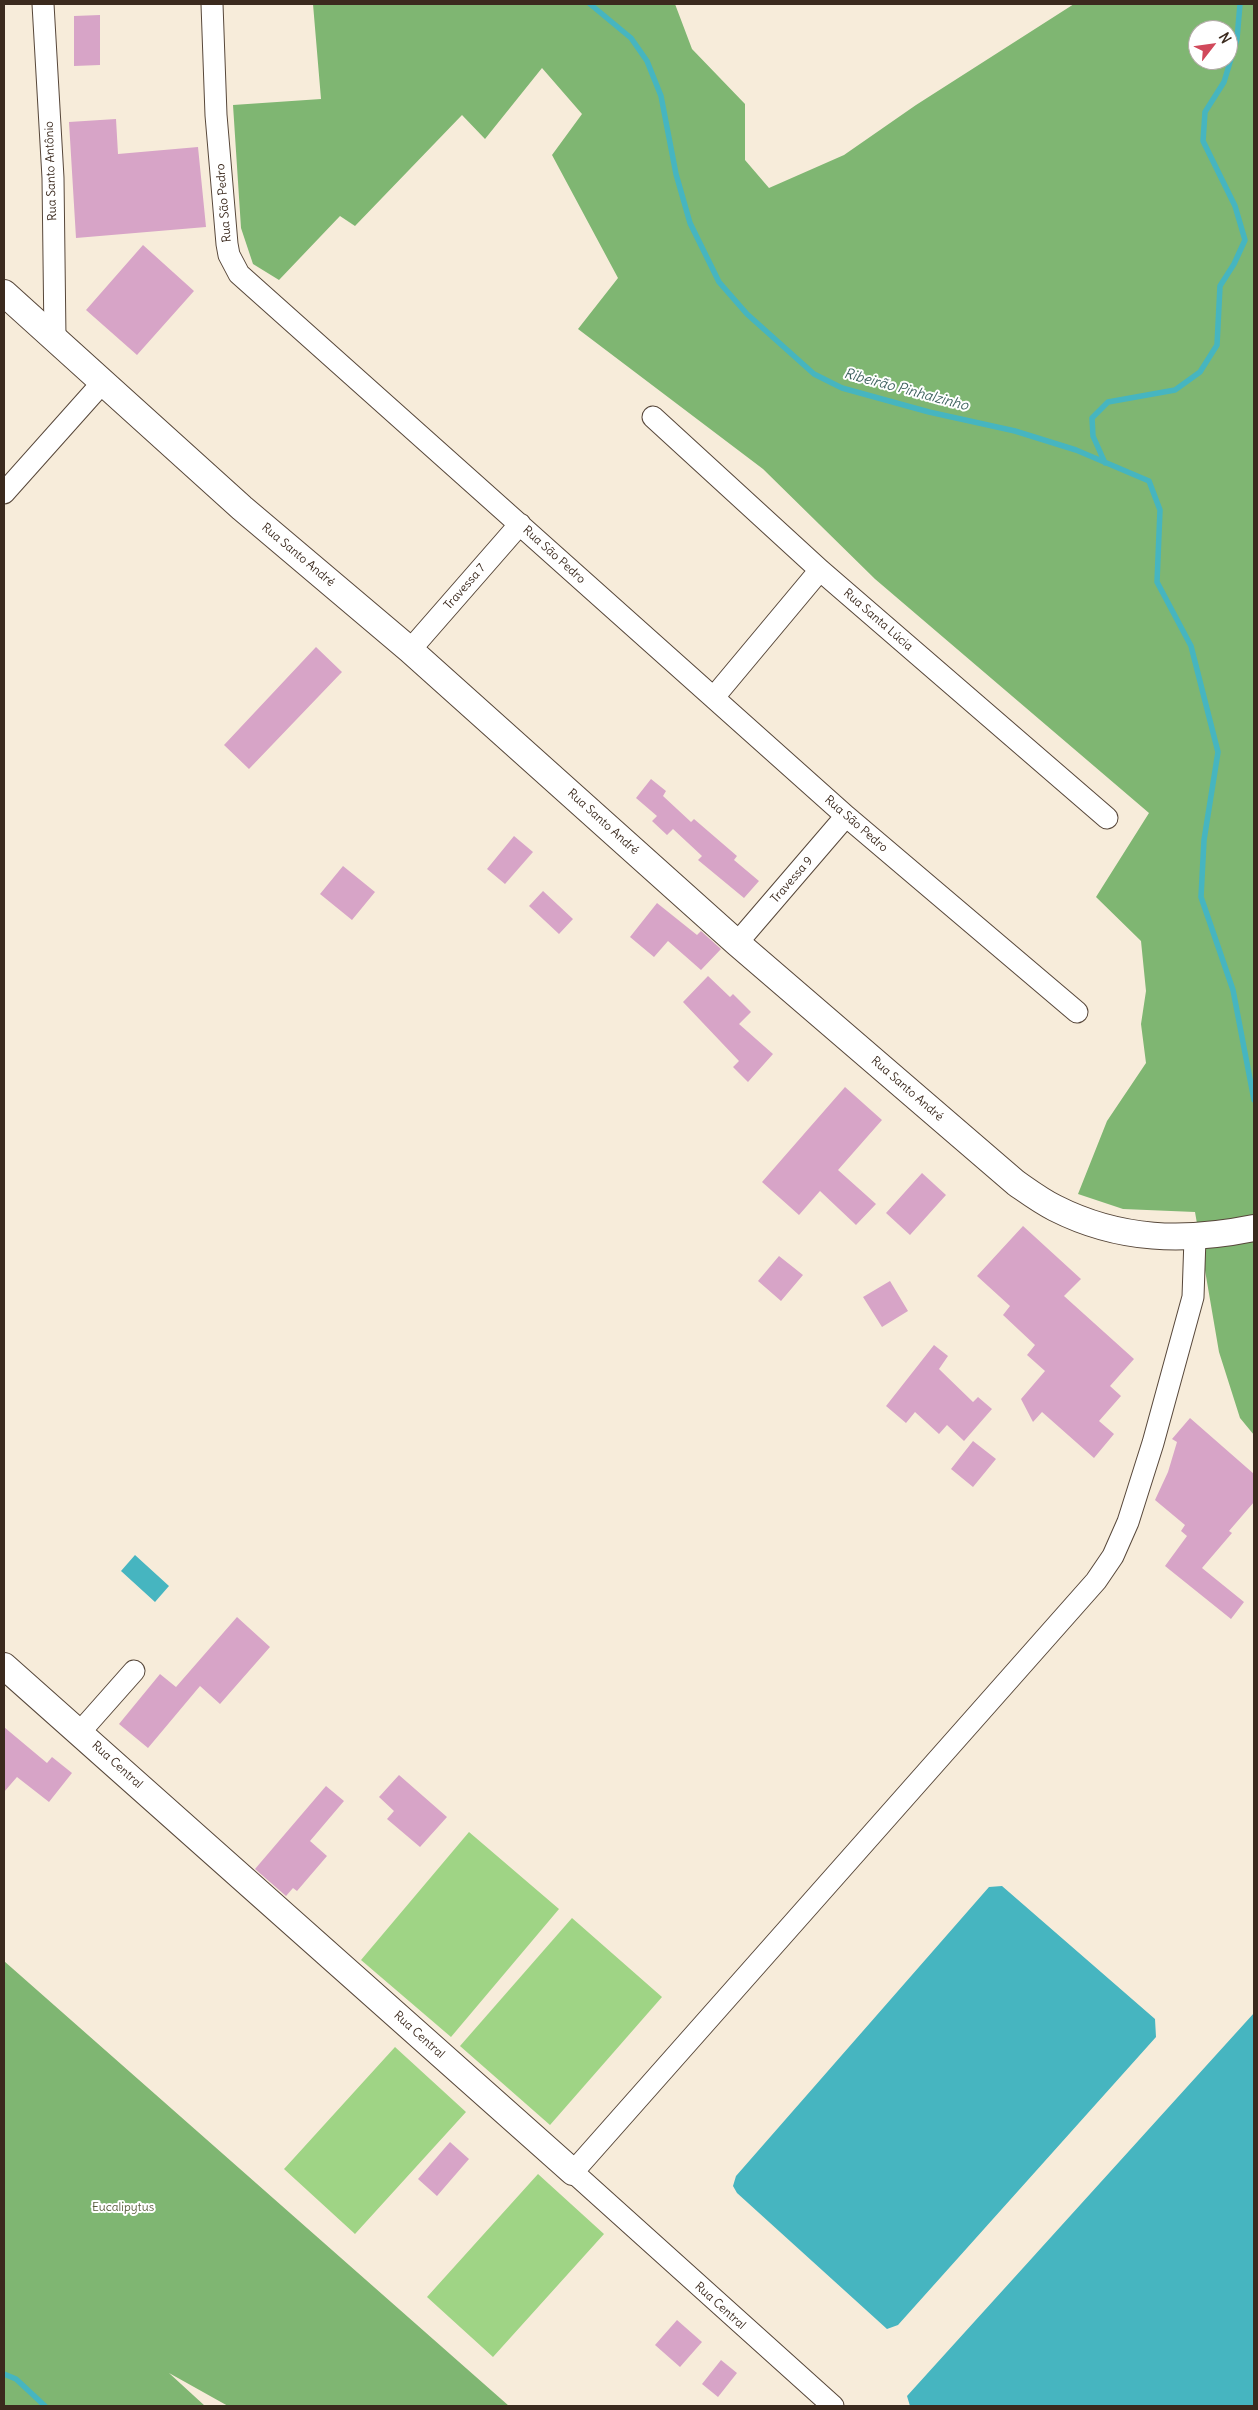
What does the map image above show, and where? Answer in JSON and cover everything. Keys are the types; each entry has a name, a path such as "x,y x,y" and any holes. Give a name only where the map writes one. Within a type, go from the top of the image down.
{"street":[{"name":"Rua Santo Antônio","path":"43,4 53,178 55,338"},
{"name":"Rua São Pedro","path":"212,4 216,115 227,244 229,255 239,274 846,816 1077,1012"},
{"name":"Rua Santo André","path":"4,293 242,508 410,650 738,943 1016,1183 1055,1208 1088,1221 1141,1235 1195,1238 1250,1229"},
{"path":"4,493 103,382"},
{"name":"Rua Santa Lúcia","path":"653,417 820,570 1107,818"},
{"name":"Travessa 7","path":"410,650 520,524"},
{"path":"714,697 820,570"},
{"name":"Travessa 9","path":"738,943 846,816"},
{"path":"573,2172 1096,1581 1113,1556 1128,1522 1182,1340 1193,1297 1195,1238"},
{"name":"Rua Central","path":"4,1666 833,2406"},
{"path":"80,1732 134,1671"}],"green space":[{"path":"313,4 675,4 692,49 745,104 745,160 769,188 844,155 916,105 1074,4 1254,4 1254,1435 1240,1418 1219,1352 1195,1212 1123,1209 1078,1194 1107,1121 1146,1063 1141,1024 1146,991 1141,941 1096,897 1149,813 875,579 763,469 578,329 618,278 552,155 582,114 542,68 485,139 462,115 355,226 340,216 279,280 253,264 241,228 233,105 321,99"},
{"path":"469,1832 559,1909 451,2037 361,1960"},
{"path":"572,1918 662,1997 550,2125 460,2046"},
{"name":"Eucalipytus","path":"4,1961 509,2406 228,2406 169,2373 205,2406 4,2406"},
{"path":"395,2047 466,2112 355,2234 284,2169"},
{"path":"538,2174 604,2234 493,2357 427,2297"}],"water":[{"path":"135,1555 169,1586 155,1602 121,1571"},
{"path":"1002,1886 1155,2019 1156,2037 898,2325 887,2329 737,2193 733,2186 736,2176 989,1887"},
{"path":"1254,2013 1254,2406 910,2406 907,2396"}],"building":[{"path":"100,15 100,65 74,66 74,16"},
{"path":"116,119 118,154 198,147 206,227 76,238 69,122"},
{"path":"143,245 194,291 137,355 86,310"},
{"path":"316,647 342,672 249,769 224,745"},
{"path":"651,779 666,791 663,796 691,822 694,819 737,856 734,860 759,881 744,898 698,860 702,856 673,829 667,835 652,821 657,816 636,798"},
{"path":"514,836 533,852 505,884 487,869"},
{"path":"343,866 375,892 352,920 320,894"},
{"path":"543,891 573,919 559,934 529,906"},
{"path":"657,903 697,935 701,931 721,949 701,970 668,941 654,957 630,937"},
{"path":"708,976 730,997 733,994 751,1012 739,1024 773,1054 748,1082 733,1067 739,1061 683,1002"},
{"path":"845,1087 882,1120 838,1170 876,1204 856,1225 820,1191 799,1215 762,1182"},
{"path":"922,1173 946,1195 910,1235 886,1213"},
{"path":"1023,1226 1081,1279 1064,1296 1134,1359 1110,1386 1121,1396 1099,1421 1114,1434 1094,1458 1042,1412 1033,1422 1021,1399 1045,1371 1027,1355 1035,1345 1003,1315 1010,1306 977,1276"},
{"path":"779,1256 803,1275 781,1301 758,1281"},
{"path":"890,1281 908,1311 882,1327 863,1297"},
{"path":"934,1345 948,1356 939,1369 973,1402 978,1397 992,1409 964,1441 947,1425 939,1434 915,1412 906,1423 886,1406"},
{"path":"1190,1418 1254,1474 1254,1502 1229,1531 1232,1533 1202,1568 1244,1602 1231,1619 1165,1566 1187,1536 1181,1531 1185,1525 1155,1500 1168,1472 1177,1442 1172,1439"},
{"path":"973,1441 996,1459 973,1487 951,1469"},
{"path":"237,1617 270,1647 220,1704 200,1686 148,1748 119,1724 160,1674 176,1687"},
{"path":"4,1727 47,1763 52,1757 72,1773 49,1802 17,1777 4,1792"},
{"path":"399,1775 447,1817 420,1847 387,1819 394,1811 379,1797"},
{"path":"326,1786 344,1801 310,1841 327,1856 297,1891 293,1888 286,1896 255,1869"},
{"path":"450,2142 469,2159 437,2196 418,2179"},
{"path":"677,2320 702,2342 680,2367 655,2345"},
{"path":"721,2360 737,2373 718,2397 702,2384"}],"waterway":[{"name":"Ribeirão Pinhalzinho","path":"590,4 631,38 647,61 661,96 676,174 690,223 719,282 747,314 814,374 842,388 929,412 1015,431 1076,450 1149,481 1160,510 1157,582 1191,646 1218,752 1204,840 1201,897 1233,990 1254,1100"},
{"path":"1105,463 1093,436 1092,418 1108,402 1175,390 1200,372 1217,345 1220,286 1234,264 1245,240 1235,206 1203,141 1205,112 1224,82 1237,39 1240,4"},
{"path":"4,2374 16,2379 45,2406"}]}
